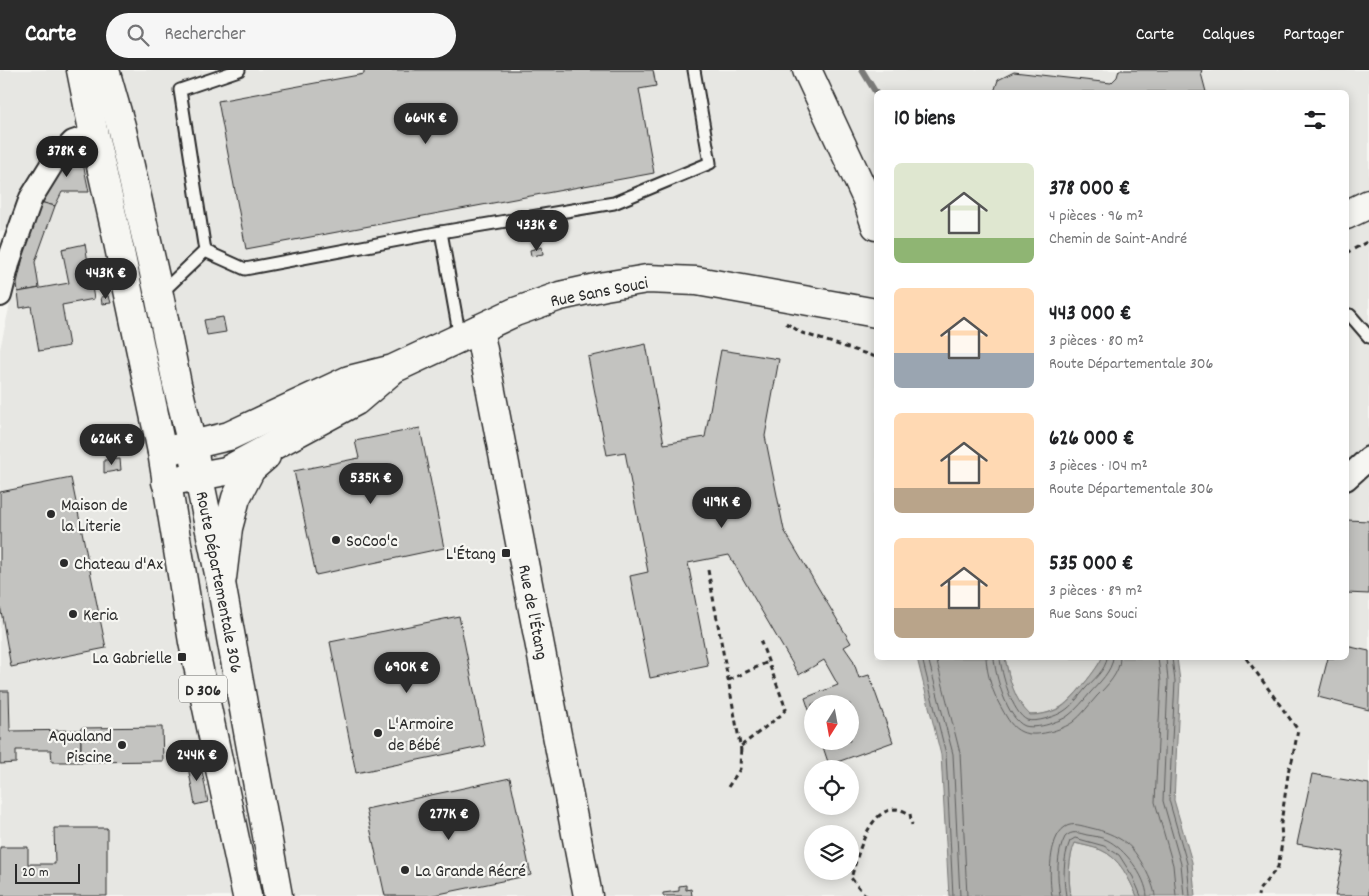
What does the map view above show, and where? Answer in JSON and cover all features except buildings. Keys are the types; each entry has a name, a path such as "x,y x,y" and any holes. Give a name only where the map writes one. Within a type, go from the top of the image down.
{"main road":[{"name":"D 306","path":"81,70 94,135"},
{"name":"Route Départementale 306","path":"105,70 121,126 201,486 221,583 278,896"},
{"path":"807,70 866,196 874,220"},
{"name":"Route Départementale 306","path":"94,135 162,452 193,642 247,896"},
{"path":"1349,214 1369,204"},
{"name":"Rue Sans Souci","path":"192,445 229,436 349,380 393,369 515,312 560,296 605,286 648,279 697,280 874,312"},
{"name":"Rue de l'Étang","path":"470,333 588,896"},
{"name":"Rue Sans Souci","path":"166,482 201,486 356,401 393,369"},
{"path":"221,583 228,528 236,498 251,469 287,440"},
{"path":"162,452 192,445"}],"street":[{"path":"0,295 9,260 31,198 52,164 73,142 94,135"},
{"path":"1349,476 1369,458"}],"lane":[{"path":"204,250 180,90 239,70"},
{"path":"204,250 245,270 441,232 614,203 710,163 694,70"},
{"path":"441,232 470,333"},
{"path":"159,295 204,250"},
{"path":"1350,315 1369,337"}],"path":[{"path":"1349,252 1369,241"},
{"path":"780,319 802,333 874,355"},
{"path":"708,570 741,750 740,769 728,787"},
{"path":"741,750 741,746 786,709 759,637"},
{"path":"1247,660 1298,730 1289,768 1281,823 1282,843 1278,867 1258,890 1258,896"},
{"path":"728,680 768,662"},
{"path":"866,896 851,878 863,841 874,820 884,812 898,809 910,814 912,826"}],"shaded area":[{"path":"0,70 1369,70 1369,896 0,896 0,349 25,236 0,231"},
{"path":"1005,660 1101,660 1083,685 1064,705 1041,714 1029,715 1019,703 1010,681"},
{"path":"1074,843 1101,850 1114,858 1131,883 1137,896 1071,896 1070,869"}],"water":[{"path":"917,660 1005,660 1010,681 1016,696 1030,715 1049,712 1065,705 1083,685 1101,660 1177,660 1180,681 1174,800 1192,862 1195,896 1137,896 1131,883 1114,858 1101,850 1075,843 1069,870 1071,896 949,896 941,755"}],"waterway":[{"path":"862,70 874,90"}],"place":[{"name":"Maison de la Literie","path":"51,514"},
{"name":"SoCoo'c","path":"336,540"},
{"name":"L'Étang","path":"506,553"},
{"name":"Chateau d'Ax","path":"64,563"},
{"name":"Keria","path":"73,614"},
{"name":"La Gabrielle","path":"182,657"},
{"name":"L'Armoire de Bébé","path":"378,733"},
{"name":"Aqualand Piscine","path":"122,745"},
{"name":"La Grande Récré","path":"405,870"}]}
